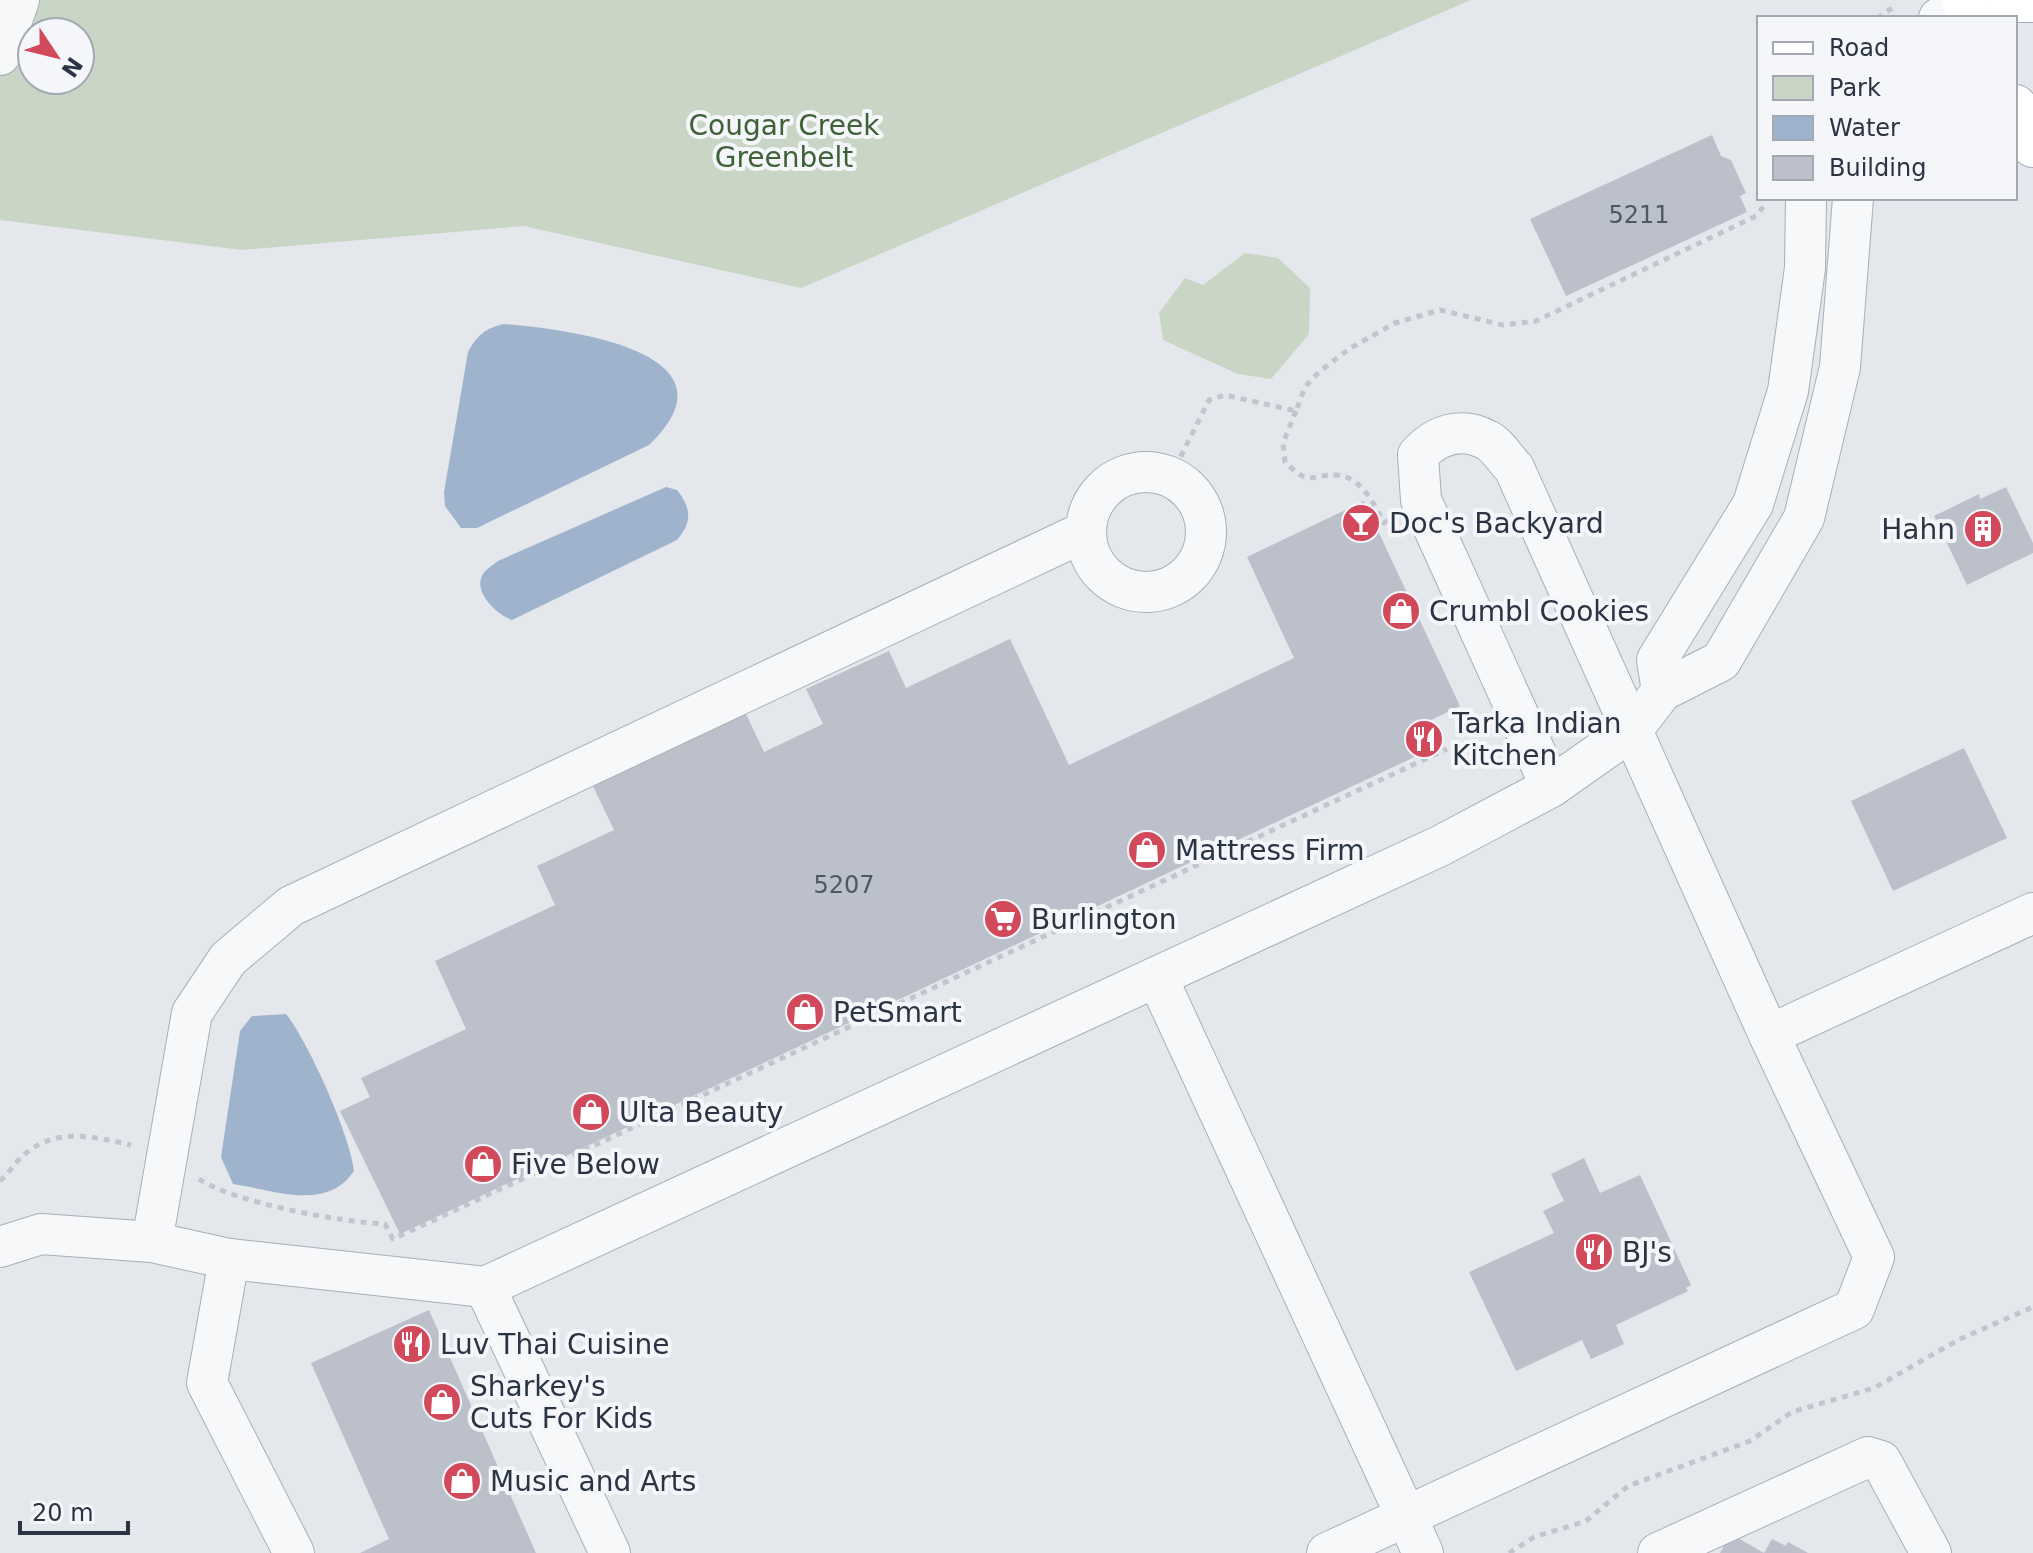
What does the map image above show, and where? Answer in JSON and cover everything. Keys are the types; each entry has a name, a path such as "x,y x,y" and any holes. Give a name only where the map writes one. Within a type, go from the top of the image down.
{"main road":[{"path":"2011,0 2033,0"},
{"path":"2017,111 2033,145"}],"street":[{"path":"0,55 19,0"},
{"path":"1662,691 1657,660 1753,504 1788,391 1805,268 1806,200"},
{"path":"0,1247 41,1234 152,1242 229,1259 485,1287 1440,846 1551,787 1632,730 1662,691 1721,661 1804,518 1840,367 1853,200"},
{"path":"1327,1553 1854,1309 1874,1257 1769,1035 1514,468 1488,440 1456,432 1431,441 1418,455 1421,500 1551,787"},
{"path":"1142,472 1183,484 1197,499 1206,520 1202,555 1191,573 1177,584 1157,592 1139,592 1119,586 1102,574 1090,556 1086,531 1090,511 1098,496 1114,482 1142,472"},
{"path":"152,1242 192,1013 228,959 291,906 1086,531"},
{"path":"1769,1035 2033,913"},
{"path":"1157,977 1423,1553"},
{"path":"229,1259 207,1383 294,1553"},
{"path":"485,1287 610,1553"},
{"path":"1658,1553 1868,1457 1881,1461 1931,1553"}],"path":[{"path":"1880,16 1897,5"},
{"path":"1369,495 1353,481 1336,475 1319,480 1301,478 1285,462 1283,443 1305,387 1349,349 1395,323 1440,310 1503,325 1536,321 1756,216 1768,200"},
{"path":"1170,478 1209,400 1225,395 1296,411"},
{"path":"193,1173 201,1181 224,1190 284,1208 385,1224 393,1239 1447,749"},
{"path":"0,1181 27,1152 58,1138 82,1134 135,1146"},
{"path":"1509,1553 1534,1537 1586,1521 1628,1486 1750,1441 1792,1412 1874,1388 1960,1339 2033,1307"}],"green space":[{"name":"Cougar Creek Greenbelt","path":"0,0 1471,0 801,288 524,226 242,250 0,220"},
{"path":"1245,253 1278,258 1310,288 1309,334 1271,379 1238,374 1163,340 1159,313 1185,278 1203,285"}],"water":[{"path":"504,324 566,332 636,351 662,367 676,387 673,413 649,445 477,528 461,528 445,506 444,492 468,352 483,333"},
{"path":"666,487 677,490 688,509 688,521 677,540 512,620 493,608 483,595 480,581 483,574 498,561"},
{"path":"286,1014 327,1090 345,1136 354,1171 342,1184 314,1195 233,1184 221,1157 240,1031 252,1016"}],"building":[{"path":"1712,135 1721,156 1731,160 1746,193 1740,196 1747,212 1566,296 1530,219"},
{"name":"Hahn","path":"2006,487 2033,543 2033,553 1967,585 1934,516 1979,494 1980,499"},
{"path":"1364,501 1460,706 1427,722 1438,746 400,1234 340,1111 370,1097 361,1078 466,1029 435,961 555,905 537,866 614,830 593,786 746,714 764,752 823,724 806,689 889,651 906,688 1010,639 1069,765 1294,658 1247,557"},
{"path":"1964,748 2007,838 1893,891 1851,801"},
{"name":"BJ's","path":"1584,1158 1600,1193 1640,1175 1691,1285 1686,1288 1688,1291 1616,1325 1624,1344 1591,1359 1582,1340 1516,1371 1469,1272 1554,1233 1543,1211 1564,1201 1551,1174"},
{"path":"429,1310 536,1553 360,1553 389,1539 311,1363"},
{"path":"1731,1534 1764,1553 1720,1553"},
{"path":"1772,1539 1786,1546 1788,1542 1808,1553 1764,1553"}],"place":[{"name":"Doc's Backyard","path":"1361,523"},
{"name":"Hahn","path":"1983,529"},
{"name":"Crumbl Cookies","path":"1401,611"},
{"name":"Tarka Indian Kitchen","path":"1424,739"},
{"name":"Mattress Firm","path":"1147,850"},
{"name":"Burlington","path":"1003,919"},
{"name":"PetSmart","path":"805,1012"},
{"name":"Ulta Beauty","path":"591,1112"},
{"name":"Five Below","path":"483,1164"},
{"name":"BJ's","path":"1594,1252"},
{"name":"Luv Thai Cuisine","path":"412,1344"},
{"name":"Sharkey's Cuts For Kids","path":"442,1402"},
{"name":"Music and Arts","path":"462,1481"}]}
